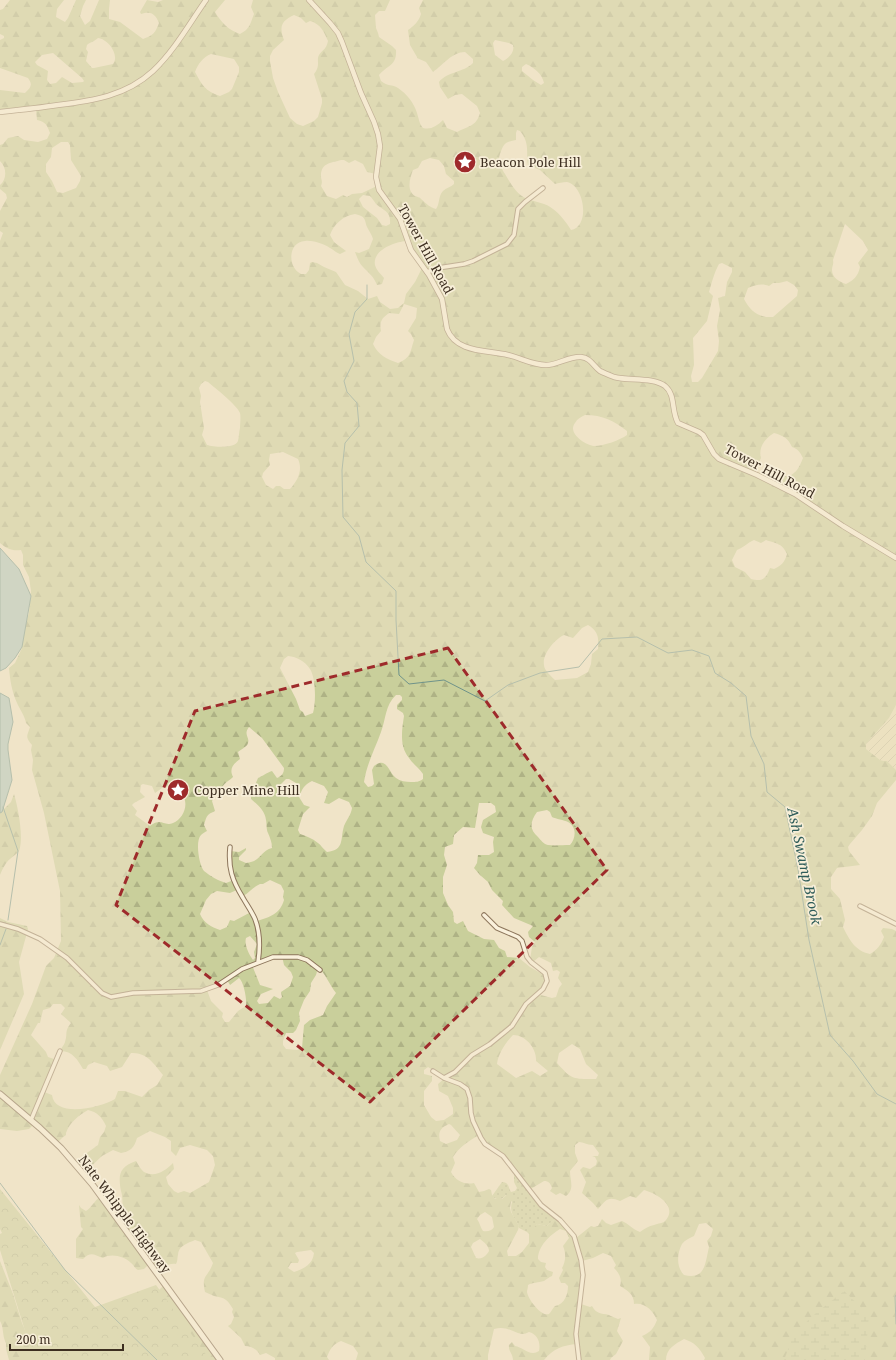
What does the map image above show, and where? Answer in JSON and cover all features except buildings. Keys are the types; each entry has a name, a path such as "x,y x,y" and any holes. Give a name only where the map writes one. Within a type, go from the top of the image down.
{"main road":[{"name":"Nate Whipple Highway","path":"0,1094 31,1120 60,1148 92,1184 220,1360"}],"street":[{"path":"0,112 87,102 126,89 143,79 161,62 178,42 206,0"},
{"name":"Tower Hill Road","path":"309,0 334,28 342,42 378,134 380,146 376,177 379,190 400,219 411,250 427,272 442,299 448,334 455,341 472,350 510,355 530,363 542,365 553,365 575,357 583,357 590,360 602,372 614,377 660,384 666,388 671,396 674,414 678,423 703,435 716,457 795,494 843,526 896,558"},
{"path":"427,272 438,268 473,261 507,244 514,235 518,210 525,202 543,188"},
{"path":"230,848 229,860 233,877 257,924 260,944 258,962"},
{"path":"860,906 896,924"},
{"path":"444,1078 455,1072 472,1055 490,1044 512,1026 526,1004 543,989 547,981 545,973 527,957 522,942 518,937 497,928 484,914"},
{"path":"0,924 18,928 40,939 67,958 102,993 111,997 133,994 201,991 218,985 258,962 273,957 298,957 307,960 320,970"},
{"path":"31,1120 60,1051"},
{"path":"433,1071 467,1089 470,1098 471,1113 485,1144 503,1156 541,1205 555,1216 574,1236 581,1260 583,1275 576,1334 579,1360"}],"highlighted area":[{"path":"448,648 607,870 370,1102 116,905 195,711"}],"shaded area":[{"path":"896,705 896,770 887,761 880,760 866,749 866,744 889,718"}],"green space":[{"path":"10,0 64,0 57,9 56,17 65,22 76,0 86,0 80,16 85,25 90,21 99,0 110,0 109,19 120,22 143,39 154,33 159,23 156,17 150,13 141,14 140,12 147,0 158,2 163,0 225,0 215,12 225,25 240,34 248,28 252,21 254,14 251,7 253,0 390,0 385,11 379,11 375,15 376,28 379,37 396,50 395,59 391,65 379,75 381,81 398,88 407,96 414,106 423,128 434,127 443,120 447,128 457,132 474,124 480,113 477,106 462,94 455,95 448,99 440,87 439,82 447,76 465,69 473,63 473,59 465,52 456,54 433,72 426,62 417,58 410,45 408,30 419,19 421,14 419,8 423,0 896,0 896,705 889,718 866,744 866,749 880,760 887,761 896,770 896,780 877,803 872,816 848,847 849,851 860,865 837,868 831,877 831,889 840,899 845,920 843,927 850,940 860,950 870,954 877,949 884,937 881,931 883,928 896,931 896,1360 704,1360 705,1358 699,1348 684,1339 669,1350 666,1360 649,1360 650,1347 642,1336 651,1330 657,1320 648,1308 642,1304 634,1304 632,1295 620,1286 620,1277 614,1268 616,1265 611,1256 603,1253 582,1261 581,1304 590,1307 592,1306 599,1313 618,1319 621,1318 617,1331 623,1341 616,1354 610,1360 579,1360 577,1344 559,1348 544,1360 513,1360 509,1347 512,1342 515,1346 536,1353 539,1351 538,1339 529,1332 521,1334 505,1328 500,1328 494,1329 488,1360 356,1360 358,1353 353,1346 341,1341 334,1345 331,1349 327,1357 329,1360 275,1360 275,1358 266,1353 260,1355 254,1348 245,1346 241,1338 228,1326 231,1324 234,1317 232,1312 233,1309 229,1303 223,1298 205,1292 204,1279 213,1263 201,1242 195,1240 184,1245 178,1252 176,1264 168,1265 155,1272 149,1264 144,1269 138,1270 125,1259 117,1256 106,1256 103,1258 90,1254 83,1259 76,1258 76,1239 83,1229 81,1227 79,1205 86,1211 100,1197 114,1215 123,1207 120,1176 123,1169 130,1163 136,1161 144,1172 148,1174 156,1174 167,1169 173,1163 174,1169 166,1177 168,1184 178,1193 184,1191 190,1193 209,1182 215,1165 213,1156 207,1150 190,1145 180,1148 176,1156 171,1151 171,1141 150,1131 137,1138 135,1144 130,1150 121,1153 113,1150 102,1156 83,1174 73,1163 98,1145 100,1137 106,1126 99,1115 88,1110 75,1120 68,1129 66,1135 56,1144 34,1124 29,1129 17,1131 0,1129 0,1075 32,1004 46,966 54,958 61,941 60,891 44,813 32,770 32,745 27,736 30,727 26,723 24,715 15,699 9,668 15,663 22,648 22,635 29,613 31,591 29,577 23,565 23,555 21,550 10,549 0,543 0,241 3,233 0,231 0,211 7,198 6,194 0,189 0,185 5,177 5,170 0,161 0,145 3,144 8,138 18,136 24,140 38,142 47,139 50,133 46,124 37,120 36,109 0,112 0,90 25,93 31,84 28,78 0,68 0,40 4,38 4,36 0,34 0,10 3,9","holes":["294,15 301,18 306,23 310,21 317,24 328,41 325,48 319,55 318,66 314,74 322,99 318,117 314,121 303,126 297,124 290,118 273,78 270,56 273,50 284,40 282,25 286,20","98,38 106,41 114,52 115,60 113,64 92,68 86,61 88,52 86,49 87,45","495,40 513,45 512,52 503,61 495,55 493,43","53,53 84,81 72,83 62,77 56,83 50,84 47,80 48,71 37,65 35,62 42,55","211,54 234,59 239,67 239,72 232,89 220,96 207,90 195,72 203,59","526,64 535,69 542,77 544,83 541,85 533,80 522,71 522,67","517,130 520,131 526,144 528,165 540,170 555,184 567,182 578,190 583,206 583,214 577,227 571,230 556,211 544,204 523,197 514,188 499,162 501,150 507,142 516,140","61,142 68,142 70,145 71,160 81,176 80,181 76,188 63,193 57,192 46,172 46,164 51,157 52,148","430,158 439,160 444,166 446,174 454,181 454,184 441,193 436,209 415,196 410,191 413,170 418,168 422,161","341,160 349,163 355,160 363,164 367,172 376,174 377,186 362,193 352,194 347,197 343,195 336,199 327,196 321,186 321,171 328,164","363,195 370,196 376,204 388,214 390,224 386,226 382,225 377,218 363,207 359,199","355,214 364,218 373,239 369,249 359,253 355,252 360,264 373,277 377,285 382,284 384,278 377,270 375,265 377,255 386,247 403,241 408,241 421,262 421,270 415,282 406,294 404,303 398,308 390,309 380,302 377,296 368,299 358,291 345,285 336,272 317,263 310,263 309,270 306,274 301,274 296,271 293,266 291,255 295,246 299,242 308,241 318,243 340,254 346,251 334,242 330,235 334,227 340,221","845,224 863,241 868,250 858,263 860,267 857,275 846,284 839,281 833,275 833,260","722,263 732,268 732,272 727,282 725,296 718,298 720,310 717,326 719,341 718,351 702,378 698,382 692,382 691,376 694,365 693,338 707,321 713,296 709,292 719,264","787,281 794,285 798,290 797,296 773,317 759,315 749,307 744,299 748,288 756,285 769,286 773,283","404,304 417,308 416,318 408,331 414,340 411,351 408,357 398,363 383,356 377,351 373,344 381,331 380,325 389,313 399,314","205,381 235,406 240,413 239,438 236,444 224,447 207,445 202,435 204,428 200,402 201,396 199,388","585,415 603,417 622,427 627,431 627,435 607,444 598,446 590,445 578,438 573,431 573,427 579,418","774,433 787,439 792,447 799,451 803,458 799,467 794,473 788,477 780,474 775,483 754,472 761,458 761,447 765,440","283,452 298,459 300,467 299,475 290,489 284,489 280,486 276,486 273,489 266,485 262,477 263,473 270,465 270,454","754,540 761,543 766,540 781,546 787,554 781,565 774,569 770,568 767,575 763,579 755,580 751,579 745,572 735,567 732,560 737,550","588,625 596,632 598,638 598,649 592,654 588,672 577,678 555,680 546,671 544,667 545,656 553,643 564,635 573,638 582,628","288,656 298,658 306,664 312,673 315,697 314,709 313,713 305,716 300,710 280,668 284,659","396,695 400,695 402,700 397,705 397,709 403,713 404,716 402,743 406,753 423,774 422,780 417,782 405,782 399,780 393,775 385,764 378,763 372,770 374,784 368,787 364,782 367,769 392,699","249,727 262,738 284,768 283,773 277,778 272,771 258,778 251,795 251,799 263,811 272,848 265,851 255,861 246,863 239,860 239,857 246,850 246,848 239,852 230,851 231,869 234,880 226,883 204,871 199,859 198,842 201,835 207,831 204,825 207,816 215,811 212,801 215,796 221,795 224,784 233,777 231,772 232,767 240,759 238,752 245,747 248,741 247,730","286,779 296,783 296,788 293,795 289,798 281,789 281,784","312,781 324,786 328,792 324,803 329,804 339,798 349,802 352,808 344,826 341,843 337,849 327,852 316,841 300,834 298,830 303,814 310,807 304,805 299,797 304,788","143,784 152,786 155,793 165,786 179,792 185,800 184,811 177,821 170,824 157,822 150,826 135,815 137,811 132,805 145,797 140,792 141,785","479,803 491,803 495,806 496,812 483,820 481,827 483,833 494,837 494,852 489,855 478,855 477,863 474,868 488,882 492,890 503,901 502,905 514,918 533,926 528,932 529,937 535,942 532,947 530,960 533,962 539,957 551,963 553,971 557,970 560,972 558,978 562,984 556,997 552,998 541,995 533,999 542,988 545,979 544,975 530,967 519,958 507,957 505,951 499,948 494,940 484,939 468,931 463,921 457,924 454,922 453,912 443,893 443,877 447,865 444,855 445,847 453,844 454,835 463,827 475,828","547,810 550,812 552,817 571,824 575,833 570,845 546,844 542,842 535,834 532,825 533,819 537,812","270,880 281,885 284,891 284,900 280,909 274,914 257,921 251,912 234,921 230,920 227,927 220,930 208,924 200,914 206,900 211,894 217,891 230,893 239,889 243,896 255,887","250,936 257,944 254,952 255,958 253,960 247,949 246,938","282,956 284,965 291,972 293,977 290,986 281,992 282,997 280,999 274,996 268,1003 259,1004 257,1001 261,994 273,989 260,985 252,965","318,968 321,970 336,993 323,1015 310,1020 304,1025 302,1048 297,1050 286,1049 283,1045 283,1041 286,1033 293,1033 296,1030 300,1021 299,1013 304,1000 310,991 311,983","239,978 241,980 245,991 246,1006 238,1011 229,1022 225,1022 222,1017 223,1013 211,1001 207,990 227,980 230,985","53,1004 61,1004 65,1008 61,1014 71,1023 61,1051 71,1054 77,1059 83,1069 86,1069 88,1065 94,1062 107,1066 110,1071 122,1067 131,1053 137,1053 150,1060 163,1075 157,1085 142,1097 125,1091 118,1091 115,1099 90,1108 70,1109 61,1107 55,1102 52,1095 44,1092 57,1060 48,1057 46,1052 31,1035 38,1023 40,1023 43,1010 50,1008","513,1035 522,1037 533,1048 536,1061 548,1071 540,1076 532,1071 516,1078 497,1064 501,1052","572,1044 580,1049 586,1064 598,1075 596,1079 582,1079 570,1076 557,1063 559,1053","428,1067 445,1078 438,1084 439,1091 448,1096 453,1108 453,1114 444,1120 436,1121 431,1117 424,1105 424,1091 432,1081 432,1076 424,1074 424,1070","449,1124 460,1135 457,1140 446,1144 440,1141 440,1131","479,1135 484,1143 509,1163 529,1190 546,1181 552,1188 550,1191 556,1195 560,1193 566,1196 571,1188 570,1171 578,1161 575,1153 575,1145 579,1142 593,1145 599,1153 598,1156 592,1156 595,1157 597,1161 596,1165 590,1169 583,1167 580,1170 586,1182 582,1193 598,1209 603,1203 610,1199 620,1201 630,1196 636,1198 644,1190 664,1200 669,1209 669,1215 663,1222 648,1227 640,1232 622,1221 611,1225 602,1219 598,1226 591,1226 576,1238 557,1217 547,1226 537,1224 529,1234 529,1243 522,1252 516,1256 508,1256 507,1251 519,1226 510,1208 512,1196 508,1194 502,1199 495,1199 491,1190 489,1189 479,1192 474,1183 464,1183 455,1178 451,1172 455,1163 453,1157 464,1144","485,1212 492,1217 494,1227 489,1231 483,1231 477,1219","706,1223 713,1229 711,1236 707,1241 709,1247 703,1269 701,1273 691,1276 684,1275 681,1272 678,1260 682,1244 694,1236 699,1224","560,1229 566,1231 569,1238 563,1246 565,1251 565,1260 562,1268 563,1270 559,1278 561,1283 565,1283 568,1286 567,1292 564,1301 555,1306 549,1314 542,1313 532,1303 527,1292 528,1285 544,1281 552,1276 553,1272 547,1270 545,1267 546,1263 541,1262 538,1259 542,1245 552,1234","480,1239 489,1249 486,1256 476,1258 471,1247 473,1243","311,1250 314,1253 312,1260 304,1268 294,1272 288,1268 291,1263 298,1263 299,1260 295,1253"]},
{"path":"14,794 20,822 21,838 19,851 7,862 0,875 0,813 11,802"},
{"path":"0,918 8,922 27,926 28,929 19,962 24,994 0,1050"},
{"path":"516,1173 539,1202 557,1217 547,1226 537,1224 530,1235 519,1228 512,1212 512,1202 506,1195 499,1199 492,1196 502,1182 507,1184 511,1192 515,1191 517,1188 514,1182 514,1175"},
{"path":"0,1189 95,1307 156,1285 210,1360 32,1360 26,1334 0,1250 0,1234 2,1233 0,1229"},
{"path":"0,1261 27,1335 32,1360 9,1360 0,1321"},
{"path":"164,1285 219,1360 183,1360 158,1291"},
{"path":"844,1291 869,1315 865,1360 784,1360 792,1339 810,1318"}],"water":[{"path":"0,548 19,569 31,596 22,647 6,668 0,671"},
{"path":"0,693 9,698 13,722 8,744 12,780 2,812 0,813"}],"waterway":[{"name":"Ash Swamp Brook","path":"367,285 367,299 355,312 349,334 354,361 344,381 347,392 357,403 359,426 345,443 342,470 343,517 359,536 366,562 396,591 399,675 409,684 444,680 485,701 508,685 540,673 579,667 602,639 637,637 668,653 692,650 709,656 715,673 731,683 746,696 751,736 764,764 767,792 785,807 798,869 809,940 830,1035 853,1061 877,1094 896,1104"},
{"path":"3,807 18,851 8,920"},
{"path":"0,945 6,929"},
{"path":"0,1183 65,1270 157,1360"},
{"name":"Ash Swamp Brook","path":"896,1295 896,1324"}],"place":[{"name":"Beacon Pole Hill","path":"465,162"},
{"name":"Copper Mine Hill","path":"178,790"}]}
